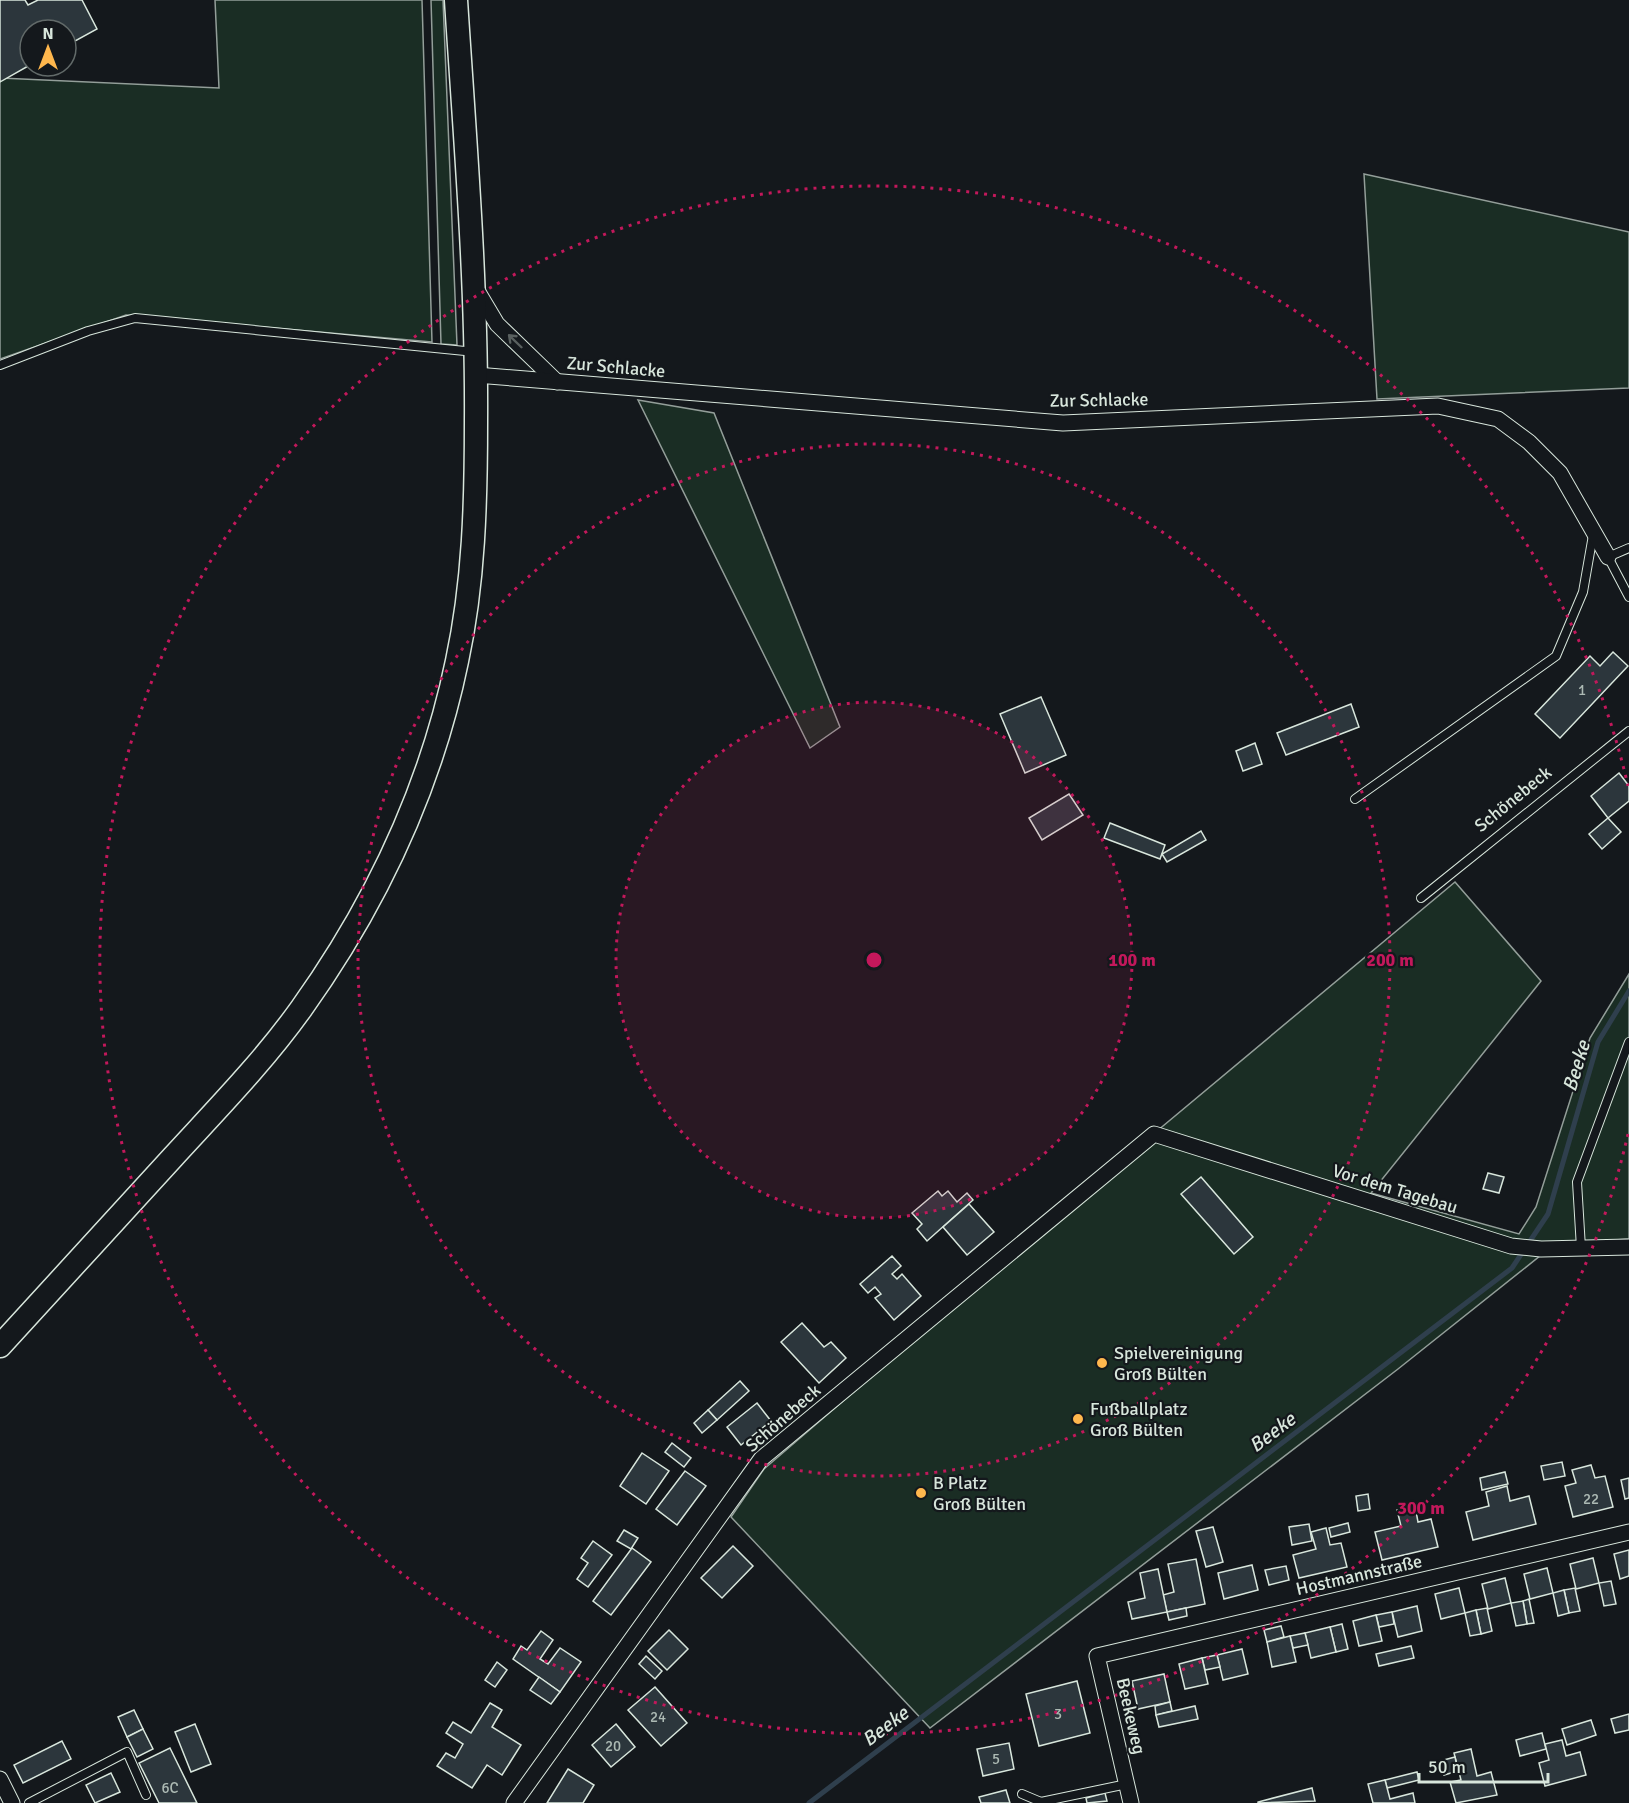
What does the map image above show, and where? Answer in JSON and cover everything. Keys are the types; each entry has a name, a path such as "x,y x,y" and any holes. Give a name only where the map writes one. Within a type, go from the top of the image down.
{"street":[{"path":"0,1346 261,1061 328,969 379,883 419,791 435,744 457,661 474,534 476,352 474,285 456,0"},
{"path":"474,285 497,324 557,382"},
{"name":"Zur Schlacke","path":"476,375 1063,423 1438,406 1498,419 1529,442 1560,473 1608,557"},
{"name":"Vor dem Tagebau","path":"1154,1134 1511,1246 1540,1249 1629,1247"},
{"name":"Schönebeck","path":"514,1803 762,1459 1154,1134"},
{"name":"Hostmannstraße","path":"1097,1656 1629,1532"},
{"name":"Beekeweg","path":"1097,1656 1131,1803"},
{"path":"0,1779 12,1803"}],"lane":[{"path":"0,365 88,331 135,318 476,352"},
{"path":"1354,799 1556,656 1583,592 1594,534"},
{"path":"1608,557 1629,548"},
{"name":"Zur Schlacke","path":"1608,557 1629,597"},
{"name":"Schönebeck","path":"1421,898 1629,731"},
{"path":"1581,1248 1577,1182 1629,1042"},
{"path":"29,1803 127,1752 146,1795"},
{"path":"1022,1794 1041,1802 1127,1784"}],"green space":[{"path":"215,0 422,0 432,342 126,315 0,359 0,78 219,88"},
{"path":"431,0 443,0 457,345 441,344"},
{"path":"1364,174 1629,232 1629,388 1377,399"},
{"path":"638,400 714,413 840,727 810,748"},
{"name":"Fußballplatz Groß Bülten","path":"1455,882 1541,981 1371,1193 1519,1234 1536,1207 1590,1038 1629,974 1629,1239 1555,1244 1398,1369 930,1728 731,1517 764,1469 1157,1131"}],"building":[{"path":"0,0 25,0 28,5 38,0 82,0 97,29 78,39 78,18 18,18 18,72 0,82"},
{"path":"1613,652 1628,666 1560,738 1535,714 1590,656 1600,666"},
{"path":"1041,697 1066,755 1025,773 1000,714"},
{"path":"1351,704 1359,727 1286,755 1277,733"},
{"path":"1255,743 1262,764 1243,771 1236,751"},
{"path":"1619,773 1629,786 1629,801 1608,818 1591,796"},
{"path":"1069,794 1083,815 1042,840 1029,818"},
{"path":"1608,818 1621,832 1602,849 1589,834"},
{"path":"1110,823 1165,845 1160,859 1104,838"},
{"path":"1201,831 1206,840 1167,862 1162,854"},
{"path":"1488,1173 1504,1177 1499,1193 1483,1189"},
{"path":"1201,1177 1253,1237 1234,1254 1181,1194"},
{"path":"938,1191 942,1196 948,1191 957,1202 967,1193 973,1200 927,1241 917,1229 922,1224 912,1213"},
{"path":"969,1204 994,1232 967,1255 943,1227"},
{"path":"892,1256 901,1266 892,1274 897,1279 902,1274 921,1296 894,1320 875,1298 881,1294 875,1287 868,1293 860,1284"},
{"path":"802,1323 824,1347 831,1342 846,1358 819,1383 781,1342"},
{"path":"740,1381 749,1391 717,1420 708,1410"},
{"path":"757,1403 771,1421 741,1445 727,1427"},
{"path":"708,1410 717,1420 702,1433 694,1423"},
{"path":"672,1443 691,1458 684,1467 665,1452"},
{"path":"642,1453 669,1471 646,1504 620,1486"},
{"path":"1562,1462 1565,1476 1544,1480 1541,1466"},
{"path":"1591,1465 1595,1478 1605,1476 1613,1507 1573,1517 1565,1486 1576,1483 1572,1470"},
{"path":"685,1471 706,1486 677,1525 656,1509"},
{"path":"1505,1472 1508,1484 1482,1490 1480,1478"},
{"path":"1629,1478 1629,1498 1625,1499 1621,1480"},
{"path":"1507,1486 1510,1501 1529,1496 1536,1524 1473,1540 1466,1512 1489,1506 1486,1492"},
{"path":"1368,1494 1370,1509 1358,1511 1356,1496"},
{"path":"1415,1506 1418,1522 1431,1519 1438,1547 1382,1560 1375,1532 1401,1526 1397,1510"},
{"path":"1348,1523 1350,1532 1331,1537 1329,1528"},
{"path":"1309,1524 1312,1541 1292,1545 1289,1527"},
{"path":"1213,1527 1223,1562 1206,1567 1196,1531"},
{"path":"1326,1528 1330,1545 1341,1543 1347,1567 1299,1578 1293,1555 1316,1549 1311,1532"},
{"path":"624,1530 638,1538 631,1549 617,1541"},
{"path":"593,1541 612,1555 588,1587 577,1579 588,1563 581,1558"},
{"path":"733,1546 753,1566 722,1598 701,1578"},
{"path":"632,1548 651,1562 611,1615 593,1601"},
{"path":"1629,1550 1629,1576 1620,1579 1614,1554"},
{"path":"1593,1558 1599,1583 1576,1589 1570,1564"},
{"path":"1196,1559 1205,1604 1167,1612 1163,1595 1174,1592 1168,1564"},
{"path":"1252,1565 1258,1590 1224,1599 1218,1573"},
{"path":"1286,1566 1289,1580 1269,1585 1265,1570"},
{"path":"1547,1568 1553,1593 1530,1599 1524,1574"},
{"path":"1158,1569 1167,1612 1132,1619 1128,1602 1145,1598 1140,1573"},
{"path":"1505,1578 1511,1603 1488,1609 1482,1584"},
{"path":"1611,1581 1616,1604 1604,1606 1599,1583"},
{"path":"1459,1588 1465,1613 1441,1619 1435,1594"},
{"path":"1575,1588 1580,1611 1569,1613 1564,1590"},
{"path":"1564,1590 1569,1613 1558,1616 1553,1593"},
{"path":"1529,1599 1534,1623 1527,1624 1523,1601"},
{"path":"1523,1601 1527,1624 1516,1626 1511,1603"},
{"path":"1417,1606 1422,1631 1398,1637 1392,1612"},
{"path":"1186,1608 1187,1616 1169,1620 1167,1612"},
{"path":"1487,1608 1492,1631 1481,1634 1476,1610"},
{"path":"1476,1610 1481,1634 1470,1636 1465,1613"},
{"path":"1392,1612 1394,1624 1379,1627 1376,1615"},
{"path":"1376,1615 1382,1641 1359,1646 1353,1621"},
{"path":"1342,1624 1348,1649 1336,1652 1330,1627"},
{"path":"1281,1626 1284,1637 1267,1642 1264,1630"},
{"path":"1330,1627 1336,1652 1311,1658 1305,1633"},
{"path":"669,1630 688,1649 667,1670 648,1651"},
{"path":"541,1631 553,1640 540,1659 548,1664 560,1648 581,1662 560,1692 513,1659 521,1646 527,1650"},
{"path":"1305,1633 1308,1645 1293,1648 1290,1636"},
{"path":"1290,1636 1296,1662 1272,1667 1267,1642"},
{"path":"1411,1646 1414,1658 1379,1666 1376,1654"},
{"path":"1242,1649 1248,1674 1223,1680 1217,1655"},
{"path":"1217,1655 1220,1667 1205,1670 1202,1658"},
{"path":"646,1656 662,1671 655,1679 639,1664"},
{"path":"1202,1658 1208,1684 1185,1689 1179,1664"},
{"path":"497,1662 507,1670 495,1687 485,1680"},
{"path":"1164,1674 1170,1702 1138,1709 1132,1681"},
{"path":"539,1677 560,1692 551,1704 530,1690"},
{"path":"1077,1681 1090,1733 1039,1746 1026,1694"},
{"path":"655,1687 687,1723 661,1746 628,1710"},
{"path":"1170,1702 1172,1711 1156,1715 1155,1706"},
{"path":"490,1703 502,1710 492,1727 521,1745 502,1775 487,1765 472,1788 437,1766 446,1753 455,1758 463,1744 446,1733 453,1722 471,1733"},
{"path":"1195,1706 1198,1719 1159,1727 1156,1715"},
{"path":"134,1710 143,1729 127,1737 118,1717"},
{"path":"1629,1714 1629,1730 1615,1733 1611,1719"},
{"path":"1591,1720 1596,1735 1567,1745 1562,1729"},
{"path":"195,1724 211,1764 191,1772 175,1732"},
{"path":"616,1724 635,1747 611,1767 592,1745"},
{"path":"143,1729 153,1749 137,1757 127,1737"},
{"path":"1542,1733 1546,1749 1520,1756 1516,1740"},
{"path":"1562,1740 1566,1756 1580,1752 1586,1775 1545,1786 1539,1763 1549,1760 1545,1744"},
{"path":"62,1741 71,1759 23,1783 14,1765"},
{"path":"1009,1743 1014,1769 983,1776 977,1749"},
{"path":"170,1748 197,1803 159,1803 139,1763"},
{"path":"1471,1749 1477,1776 1491,1772 1497,1795 1456,1803 1450,1782 1461,1780 1454,1753"},
{"path":"1455,1757 1458,1771 1444,1775 1440,1761"},
{"path":"568,1769 594,1785 583,1803 547,1803"},
{"path":"1417,1772 1419,1780 1387,1788 1385,1780"},
{"path":"111,1773 120,1792 95,1803 86,1785"},
{"path":"1385,1780 1390,1799 1413,1793 1415,1803 1373,1803 1368,1784"},
{"path":"1312,1788 1315,1801 1258,1803 1258,1802"},
{"path":"1006,1790 1010,1803 981,1803 979,1797"},
{"path":"1105,1793 1107,1801 1087,1803 1086,1798"}],"waterway":[{"name":"Beeke","path":"809,1803 1512,1268 1548,1214 1598,1042 1629,991"}],"place":[{"name":"Spielvereinigung Groß Bülten","path":"1102,1363"},
{"name":"Fußballplatz Groß Bülten","path":"1078,1419"},
{"name":"B Platz Groß Bülten","path":"921,1493"}]}
